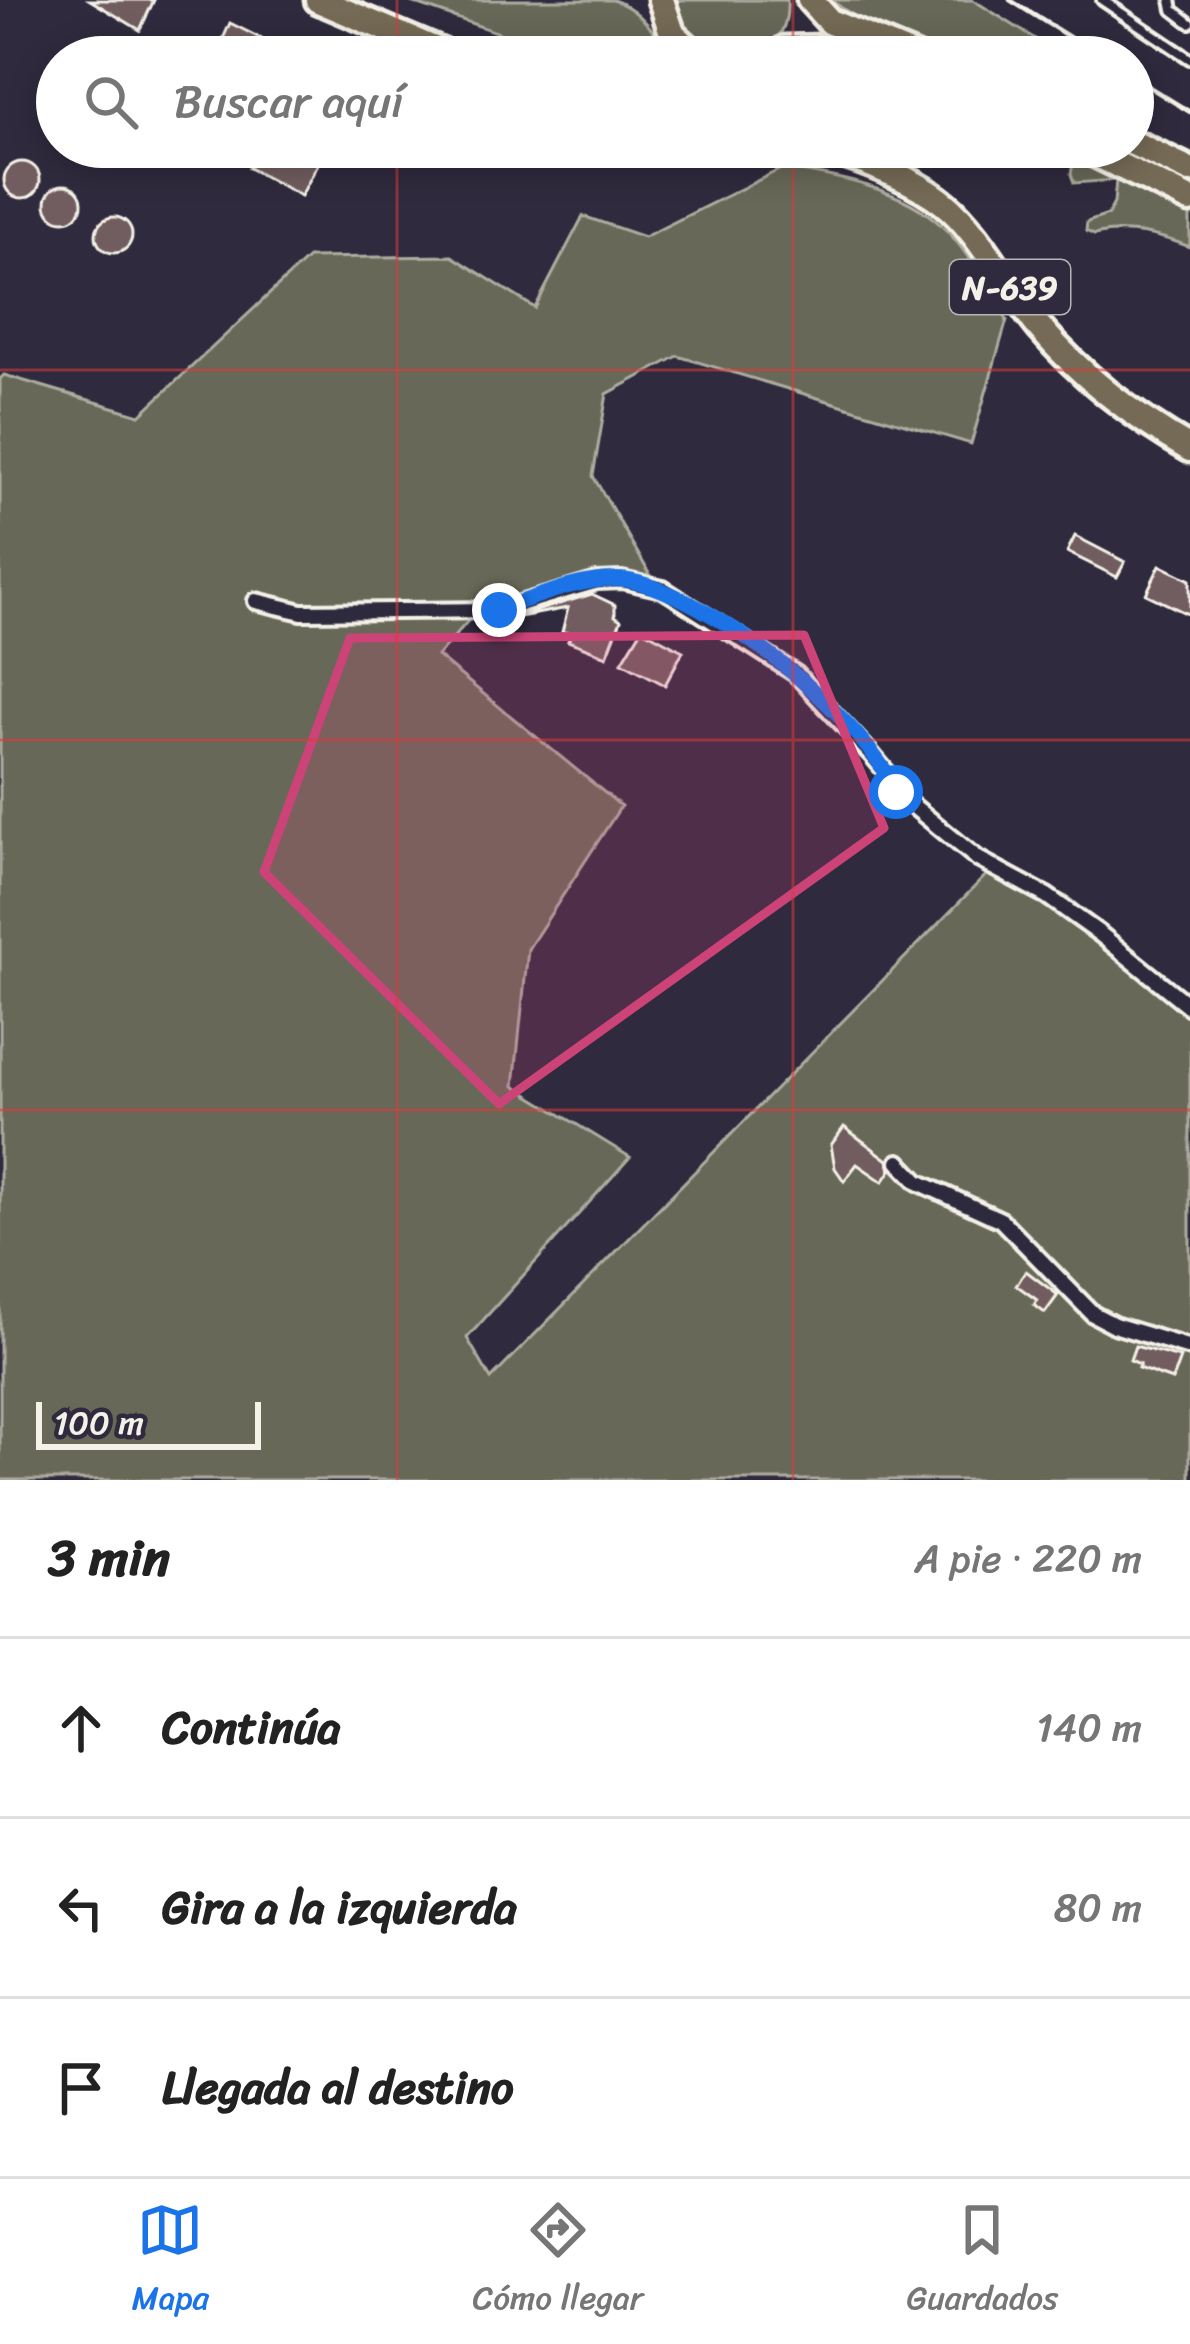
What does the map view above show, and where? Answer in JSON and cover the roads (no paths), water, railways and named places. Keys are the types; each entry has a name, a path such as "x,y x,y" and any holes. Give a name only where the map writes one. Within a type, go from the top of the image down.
{"highway":[{"path":"318,0 403,36"},
{"path":"643,0 663,9 677,36"},
{"path":"796,36 810,0 830,22 864,36"},
{"path":"1154,153 1190,170"},
{"name":"N-639","path":"879,168 945,204 1038,326 1076,366 1126,408 1190,449"},
{"path":"1125,168 1190,200"}],"street":[{"path":"256,601 302,612 499,610 597,581 622,580 663,589 796,674 872,754 896,792 977,859 1047,896 1190,1007"},
{"path":"899,1162 918,1182 1001,1220 1093,1314 1190,1348"}],"lane":[{"path":"1102,0 1190,56"},
{"path":"1171,0 1173,10 1190,23"}],"railway":[{"path":"1010,0 1067,36"},
{"path":"1154,90 1190,112"}]}
